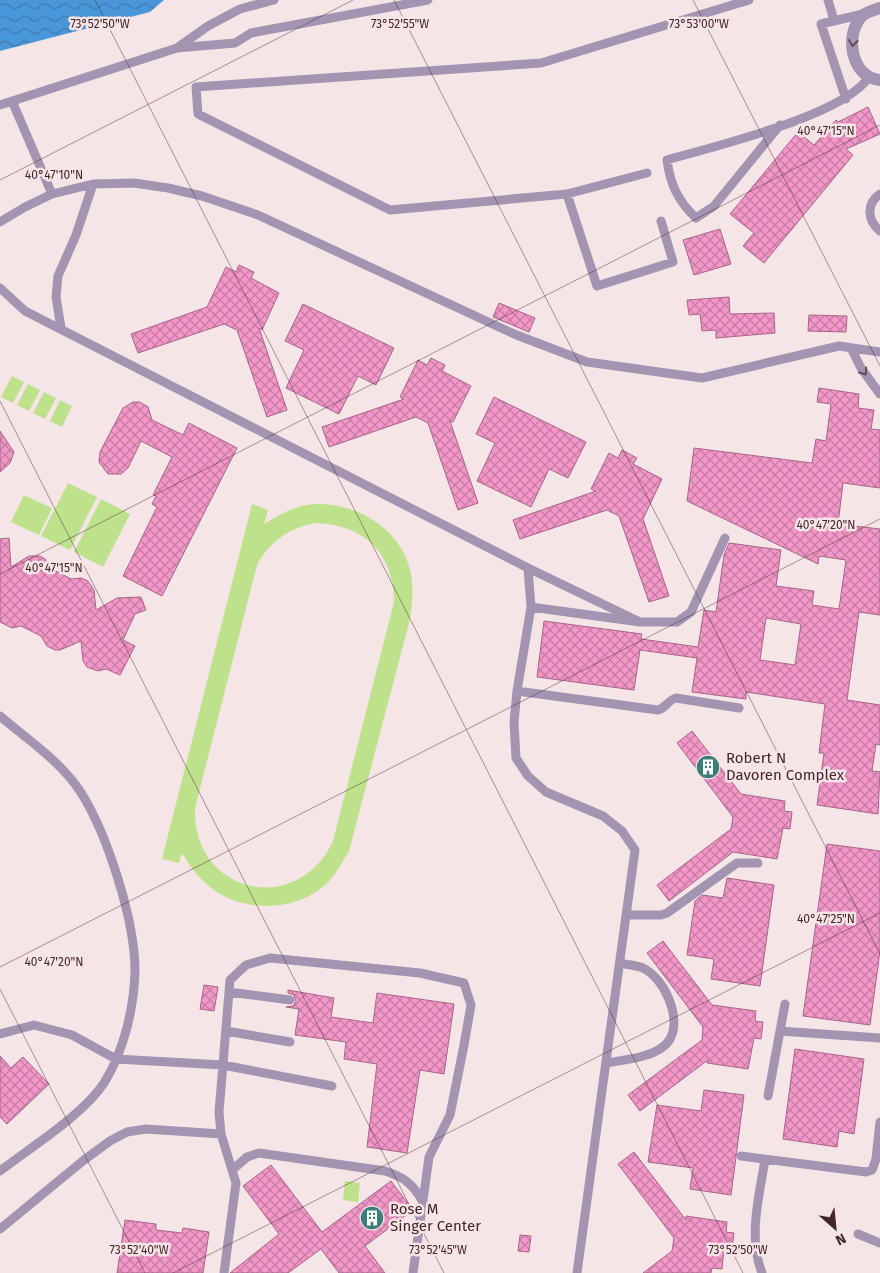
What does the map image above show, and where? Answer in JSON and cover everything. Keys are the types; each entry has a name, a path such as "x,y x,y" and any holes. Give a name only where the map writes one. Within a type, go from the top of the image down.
{"street":[{"path":"875,79 861,71 855,61 852,48 858,20 863,14 880,8"}],"lane":[{"path":"177,48 208,26 240,9 274,0"},
{"path":"0,104 177,48 235,43 251,33 428,0"},
{"path":"647,173 567,194 390,210 198,114 196,87 541,63 749,0"},
{"path":"828,0 834,20"},
{"path":"846,99 821,24 863,14"},
{"path":"780,125 735,177 714,206 696,218 682,205 670,180 667,160 822,111 846,99 875,79"},
{"path":"12,101 52,194"},
{"path":"0,222 52,194 93,184 134,183 168,188 202,196 258,215 514,334 586,362 702,378 839,346 880,352"},
{"path":"61,328 56,297 58,276 76,235 93,184"},
{"path":"567,194 597,286 673,262 661,221"},
{"path":"880,194 872,200 869,212 874,226 880,231"},
{"path":"0,288 25,311 528,568 640,622"},
{"path":"851,348 860,368 879,390"},
{"path":"531,607 640,622 677,622 691,612 725,538"},
{"path":"528,568 531,607 517,691 514,722 516,758 528,776 546,792 603,816 622,831 634,850 577,1273"},
{"path":"517,691 658,710 663,708 671,699 676,698 740,708"},
{"path":"0,716 55,763 79,790 99,827 119,881 134,948 135,970 133,1001 116,1059 103,1084 85,1105 0,1171"},
{"path":"626,915 660,915 667,913 737,863 758,863"},
{"path":"224,1273 236,1183 221,1134 219,1112 230,980 246,964 270,958 420,973 464,983 471,1005 464,1046 450,1115 429,1157 413,1273"},
{"path":"606,1063 641,1057 655,1051 670,1040 675,1019 666,994 656,978 643,968 620,963"},
{"path":"229,992 290,1000"},
{"path":"768,1096 785,1004"},
{"path":"0,1034 34,1025 72,1035 116,1059 223,1065 332,1086"},
{"path":"226,1031 290,1042"},
{"path":"780,1031 880,1038"},
{"path":"741,1156 866,1172 872,1170 876,1159 880,1122"},
{"path":"0,1229 84,1160 110,1141 127,1132 146,1129 221,1134"},
{"path":"232,1170 247,1157 259,1153 385,1171 404,1177 416,1188 423,1202"},
{"path":"762,1273 757,1260 755,1232 765,1160"},
{"path":"858,1234 880,1243"}],"green space":[{"path":"12,376 24,382 13,403 1,397"},
{"path":"28,384 40,390 29,411 17,405"},
{"path":"44,392 56,398 45,419 33,413"},
{"path":"60,400 72,406 62,427 50,421"},
{"path":"68,483 97,497 70,550 41,536"},
{"path":"24,495 52,508 39,535 11,522"},
{"path":"101,499 130,514 103,567 74,552"},
{"path":"252,504 268,510 264,524 295,508 323,504 357,511 372,519 397,542 406,557 412,580 412,605 409,623 349,851 336,873 318,890 305,898 274,906 258,906 227,898 214,890 196,873 182,853 179,863 162,859","holes":["317,523 349,529 362,536 382,556 389,570 393,585 394,602 333,841 317,865 296,880 273,887 249,886 228,877 210,860 199,837 195,808 257,565 268,549 282,536 307,525"]},
{"path":"345,1181 360,1183 358,1202 343,1200"}],"water":[{"path":"0,0 164,0 150,12 0,51"}],"building":[{"path":"868,107 880,134 846,149 853,155 764,263 743,246 754,233 730,214 798,132 814,145 836,120 838,122"},
{"path":"720,229 731,264 694,275 683,240"},
{"path":"239,265 254,272 251,278 279,293 262,330 259,328 287,410 267,417 237,330 224,324 138,353 131,334 207,307 226,267 236,272"},
{"path":"729,297 730,314 774,313 775,333 716,338 716,330 702,331 700,314 689,315 687,300"},
{"path":"499,303 535,318 529,332 493,317"},
{"path":"303,304 394,348 376,385 358,376 339,414 286,388 304,350 285,341"},
{"path":"809,315 847,316 846,332 808,331"},
{"path":"431,358 445,365 442,371 471,386 453,422 450,421 478,503 458,510 428,423 416,417 329,447 322,427 404,399 400,397 418,360 427,365"},
{"path":"819,388 859,394 858,408 874,410 871,429 880,430 880,488 843,483 838,524 880,529 880,615 859,612 847,700 880,705 880,745 876,744 872,771 880,772 878,814 817,805 824,753 819,753 825,704 746,692 746,699 692,692 697,658 640,650 634,690 537,677 544,621 642,634 641,639 698,647 704,610 716,612 724,555 729,543 781,550 776,586 814,591 812,605 839,609 846,560 819,556 818,564 687,501 694,448 812,463 816,439 826,441 831,404 817,402","holes":["766,618 801,624 795,665 760,660"]},
{"path":"494,397 586,442 568,478 549,469 531,507 477,481 495,443 476,434"},
{"path":"133,402 140,402 148,407 152,420 183,435 189,423 237,448 162,596 123,576 157,507 152,504 156,496 153,495 172,457 141,441 128,468 121,474 108,474 99,462 100,452 123,408"},
{"path":"0,431 14,452 10,463 0,472"},
{"path":"622,450 637,458 633,464 662,479 643,519 669,596 649,602 619,516 607,510 520,539 513,520 596,491 591,489 609,453 618,458"},
{"path":"9,538 11,567 29,556 40,556 45,559 50,568 71,579 81,578 88,581 94,590 96,610 117,598 141,597 146,610 135,614 123,640 135,646 120,675 106,669 98,671 87,667 83,661 81,641 60,650 55,650 47,646 41,636 21,626 12,628 0,622 0,539"},
{"path":"692,731 741,794 785,801 784,811 792,812 790,829 783,828 777,859 733,852 669,901 657,885 731,829 733,817 677,743"},
{"path":"827,844 880,851 880,951 870,1025 803,1016"},
{"path":"727,878 774,885 760,986 711,979 714,959 687,955 695,901 702,895 723,898"},
{"path":"663,941 712,1005 756,1011 755,1021 763,1022 761,1039 754,1038 748,1069 707,1063 708,1060 640,1111 628,1095 702,1040 703,1027 647,953"},
{"path":"204,985 218,987 214,1011 200,1009"},
{"path":"288,990 334,998 331,1017 373,1023 377,993 454,1004 444,1074 420,1070 407,1153 367,1147 377,1064 344,1059 346,1042 295,1035 299,1009 286,1007 293,1006 296,1001 294,995 288,993"},
{"path":"795,1049 864,1059 854,1134 839,1131 837,1147 783,1139"},
{"path":"0,1056 11,1068 23,1057 49,1084 7,1124 0,1117"},
{"path":"704,1090 744,1095 731,1195 690,1189 693,1168 648,1162 657,1105 701,1111"},
{"path":"634,1152 686,1220 686,1216 727,1222 726,1232 734,1233 732,1250 724,1249 722,1269 712,1268 711,1273 643,1273 672,1251 674,1238 618,1164"},
{"name":"Rose M Singer Center","path":"271,1165 322,1232 391,1181 413,1210 365,1246 385,1273 339,1273 321,1249 288,1273 230,1273 279,1234 243,1186"},
{"path":"125,1220 156,1224 156,1230 182,1233 183,1228 209,1232 203,1273 117,1273"},
{"path":"520,1235 531,1236 529,1252 518,1251"}],"place":[{"name":"Robert N Davoren Complex","path":"708,767"},
{"name":"Rose M Singer Center","path":"372,1218"}]}
